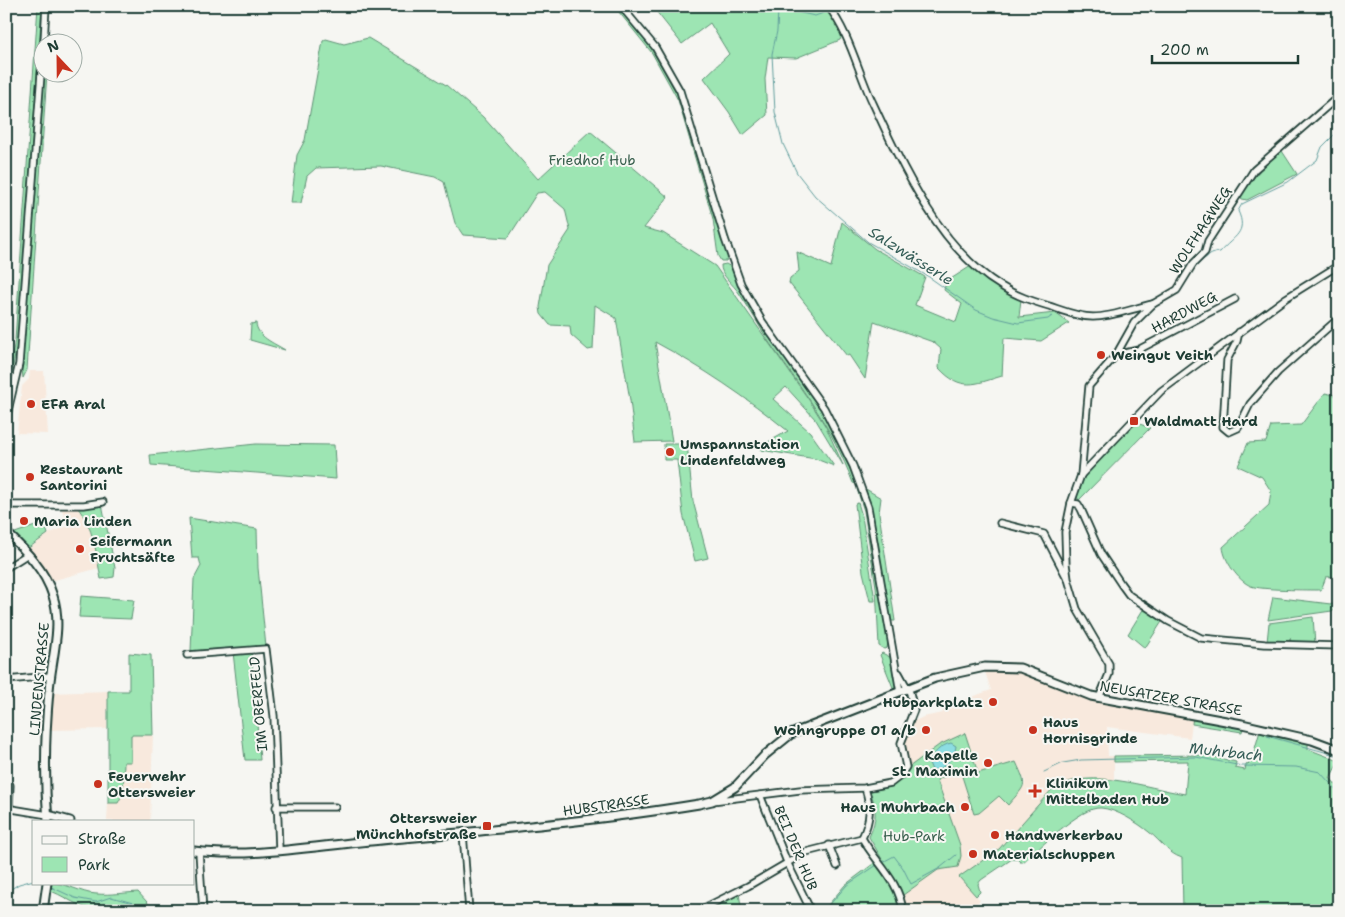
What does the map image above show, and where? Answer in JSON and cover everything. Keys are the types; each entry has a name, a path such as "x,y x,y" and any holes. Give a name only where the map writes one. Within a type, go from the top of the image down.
{"main road":[{"name":"LINDENSTRASSE","path":"6,532 28,554 49,585 56,606 57,632 50,676 46,734 48,818"},
{"name":"NEUSATZER STRASSE","path":"712,801 734,787 765,755 791,734 952,673 1004,666 1035,672 1098,698 1242,724 1292,735 1337,749"},
{"name":"HUBSTRASSE","path":"196,851 279,850 463,833 604,819 712,801"},
{"path":"47,804 62,818"},
{"path":"48,818 67,820"},
{"path":"43,911 47,886"}],"street":[{"path":"45,32 46,6"},
{"name":"HUBSTRASSE","path":"621,6 655,47 680,91 725,239 741,284 762,321 824,408 853,466 868,506 892,650 914,710 900,743 906,767 900,776 891,783 865,788 800,790 712,801"},
{"path":"828,6 842,28 866,87 906,172 939,226 979,270 1000,286 1021,298 1086,316 1106,315 1152,304"},
{"path":"6,419 14,391 20,356 40,82"},
{"name":"WOLFHAGWEG","path":"1081,475 1091,384 1116,356 1134,323 1152,304 1178,290 1193,264 1205,252 1208,241 1254,170 1305,128 1325,106 1339,96"},
{"path":"1098,698 1109,674 1109,664 1077,609 1068,579 1066,564 1065,532 1071,503 1081,475 1153,399 1286,298 1339,265"},
{"name":"HARDWEG","path":"1116,356 1138,350 1236,299"},
{"path":"1239,332 1227,360 1223,427 1229,432 1238,428 1250,404 1278,372 1339,318"},
{"path":"6,507 13,505 84,505 103,502"},
{"path":"1071,503 1078,504 1101,554 1129,595 1168,622 1202,638 1265,644 1339,646"},
{"path":"1000,523 1044,534 1059,566 1068,579"},
{"path":"6,568 28,554"},
{"path":"1059,566 1066,564"},
{"name":"IM OBERFELD","path":"187,655 266,649 274,716 279,850"},
{"name":"HUBSTRASSE","path":"897,667 900,692"},
{"path":"6,680 50,676"},
{"path":"10,785 7,809 48,818"},
{"path":"862,838 870,821 871,805 865,788"},
{"name":"BEI DER HUB","path":"760,795 787,862 810,910"},
{"path":"276,808 335,807"},
{"path":"463,833 469,911"},
{"path":"698,911 748,886 806,852 862,838"},
{"path":"862,838 884,866 899,892 903,911"},
{"path":"829,845 837,866"},
{"path":"196,851 203,911"},
{"name":"BEI DER HUB","path":"800,911 804,908 810,910"},
{"path":"69,911 76,911"}],"shaded area":[{"path":"30,371 44,371 48,434 17,433 22,386 29,379"},
{"path":"61,507 76,507 84,516 93,538 99,568 51,581 43,567 28,549 50,533 68,526"},
{"name":"Klinikum Mittelbaden Hub","path":"984,669 1013,669 1034,674 1082,696 1109,703 1193,716 1190,738 1107,727 1108,756 1114,756 1114,780 1088,778 1054,787 999,849 959,877 980,900 970,911 905,911 903,895 938,870 957,867 961,856 960,845 937,780 960,770 974,814 979,813 999,796 1008,805 1024,786 1025,781 1016,762 978,773 965,733 939,745 909,767 902,746 902,738 913,722 923,717 943,713 941,708 991,690"},
{"path":"108,691 107,729 49,730 51,693"},
{"path":"130,735 153,735 150,820 107,820 108,803 118,803 123,793 124,762 131,761"}],"green space":[{"path":"38,6 42,6 40,32 36,32"},
{"path":"614,6 618,6 652,48 676,88 728,257 726,261 721,261 718,256 713,219 678,100 652,53"},
{"path":"652,6 826,6 838,22 841,36 840,40 796,58 768,57 765,79 767,115 743,135 704,78 729,54 710,23 682,44"},
{"name":"Friedhof Hub","path":"368,38 446,85 483,117 538,179 590,131 668,197 644,228 663,233 715,266 809,400 826,427 843,465 816,420 786,387 773,399 810,432 834,466 816,459 761,450 761,446 788,431 724,384 655,342 672,441 635,442 616,318 595,305 593,349 588,350 571,335 570,326 550,325 541,314 540,307 547,265 570,230 565,209 545,192 537,193 508,238 463,235 455,223 444,182 435,177 381,166 316,168 307,176 301,203 291,203 297,155 305,140 323,41 326,39 344,44"},
{"path":"33,82 37,82 18,339 6,403 6,389 15,340"},
{"path":"43,82 46,82 27,370 23,378 22,370"},
{"path":"1282,151 1297,174 1247,200 1238,198 1263,166"},
{"path":"842,222 875,249 925,277 915,305 956,322 962,304 944,290 946,282 971,266 989,282 1021,299 1019,317 1055,313 1069,323 1041,341 1004,338 1002,376 984,382 969,384 954,380 939,368 941,349 933,342 874,321 865,379 849,355 847,356 789,283 790,278 799,271 797,252 831,267"},
{"path":"726,264 731,267 761,324 828,420 857,484 853,483 836,444 816,410 769,342 739,293 721,269 721,265"},
{"path":"256,323 259,332 263,336 285,350 250,340 251,324"},
{"path":"1325,393 1339,396 1339,576 1326,577 1321,590 1274,589 1251,586 1241,580 1232,570 1223,547 1269,505 1271,491 1262,477 1238,466 1248,443 1266,442 1271,426 1301,425"},
{"path":"1135,422 1150,428 1079,500 1076,496 1085,475"},
{"path":"256,444 334,445 336,479 151,465 150,455"},
{"path":"664,444 687,444 693,501 708,558 695,561 683,514 677,460 664,460"},
{"path":"864,488 881,498 879,513 895,621 889,621 876,532"},
{"path":"857,489 860,490 867,517 888,643 887,648 884,649 879,646 876,587 864,511"},
{"path":"858,503 862,516 875,601 870,601 863,572 855,504"},
{"path":"102,504 115,568 114,577 101,579 91,532 77,507"},
{"path":"189,518 257,529 258,568 266,647 191,651 194,579 201,566 199,558 192,558"},
{"path":"44,523 48,534 27,549 12,534"},
{"path":"81,596 134,600 131,619 79,617"},
{"path":"1273,597 1339,605 1339,610 1268,620"},
{"path":"1144,608 1163,620 1145,648 1128,634"},
{"path":"1313,617 1315,644 1291,644 1290,638 1290,644 1267,642 1269,623"},
{"path":"251,651 260,760 245,760 233,652"},
{"path":"129,653 151,655 153,735 131,735 131,762 124,762 123,793 118,803 108,803 108,691 129,691"},
{"path":"882,653 890,657 896,686 894,690 880,655"},
{"path":"1193,716 1243,727 1242,732 1192,724"},
{"path":"1260,731 1308,742 1308,749 1339,761 1330,778 1339,788 1339,911 1183,911 1182,858 1172,853 1153,835 1133,821 1113,811 1101,808 1092,809 1082,814 1060,829 1023,862 1016,858 1012,859 981,880 978,884 980,892 976,896 959,877 999,849 1054,787 1086,779 1103,779 1185,794 1188,761 1114,762 1114,756 1206,755 1236,762 1235,768 1245,770 1246,765 1251,762"},
{"name":"Hub-Park","path":"965,733 978,773 1016,762 1023,781 1022,789 1008,805 999,796 979,813 974,814 960,770 937,780 960,845 961,856 958,867 938,870 903,895 869,837 874,825 875,814 870,791 890,787 902,778 909,767 939,745"},
{"path":"877,861 893,885 901,911 823,911 845,885"},
{"path":"51,884 61,884 95,894 138,892 155,911 134,908 98,909 85,907 51,891"},
{"path":"739,894 742,911 704,911 708,909"}],"water":[{"path":"951,743 956,746 951,759 944,766 932,770 929,763 932,756 937,750"}],"waterway":[{"name":"Salzwässerle","path":"773,6 778,8 777,31 772,54 775,112 783,144 797,173 815,196 868,242 929,277 976,310 993,317 1018,323 1048,319 1052,316"},
{"name":"Salzwässerle","path":"778,8 815,16 826,12"},
{"name":"Salzwässerle","path":"1191,272 1208,256 1220,252 1238,234 1241,224 1238,211 1242,204 1288,182 1317,160 1322,147 1339,130"},
{"path":"1267,736 1339,756"},
{"name":"Muhrbach","path":"1044,772 1063,763 1081,760 1196,757 1242,766 1296,767 1320,772 1339,793"},
{"name":"Muhrbach","path":"881,863 894,856 911,884 940,868 956,855"},
{"name":"Muhrbach","path":"824,911 847,885 877,865"},
{"path":"6,892 19,884 32,881"},
{"path":"49,886 75,898 96,902 111,897 133,903 146,911"}],"place":[{"name":"Weingut Veith","path":"1101,355"},
{"name":"EFA Aral","path":"31,404"},
{"name":"Waldmatt Hard","path":"1134,421"},
{"name":"Umspannstation Lindenfeldweg","path":"670,452"},
{"name":"Restaurant Santorini","path":"30,477"},
{"name":"Maria Linden","path":"24,521"},
{"name":"Seifermann Fruchtsäfte","path":"80,549"},
{"name":"Hubparkplatz","path":"993,702"},
{"name":"Wohngruppe 01 a/b","path":"926,730"},
{"name":"Haus Hornisgrinde","path":"1033,730"},
{"name":"Kapelle St. Maximin","path":"988,763"},
{"name":"Feuerwehr Ottersweier","path":"98,784"},
{"name":"Klinikum Mittelbaden Hub","path":"1035,791"},
{"name":"Haus Muhrbach","path":"965,807"},
{"name":"Ottersweier Münchhofstraße","path":"487,826"},
{"name":"Handwerkerbau","path":"995,835"},
{"name":"Materialschuppen","path":"973,854"}]}
